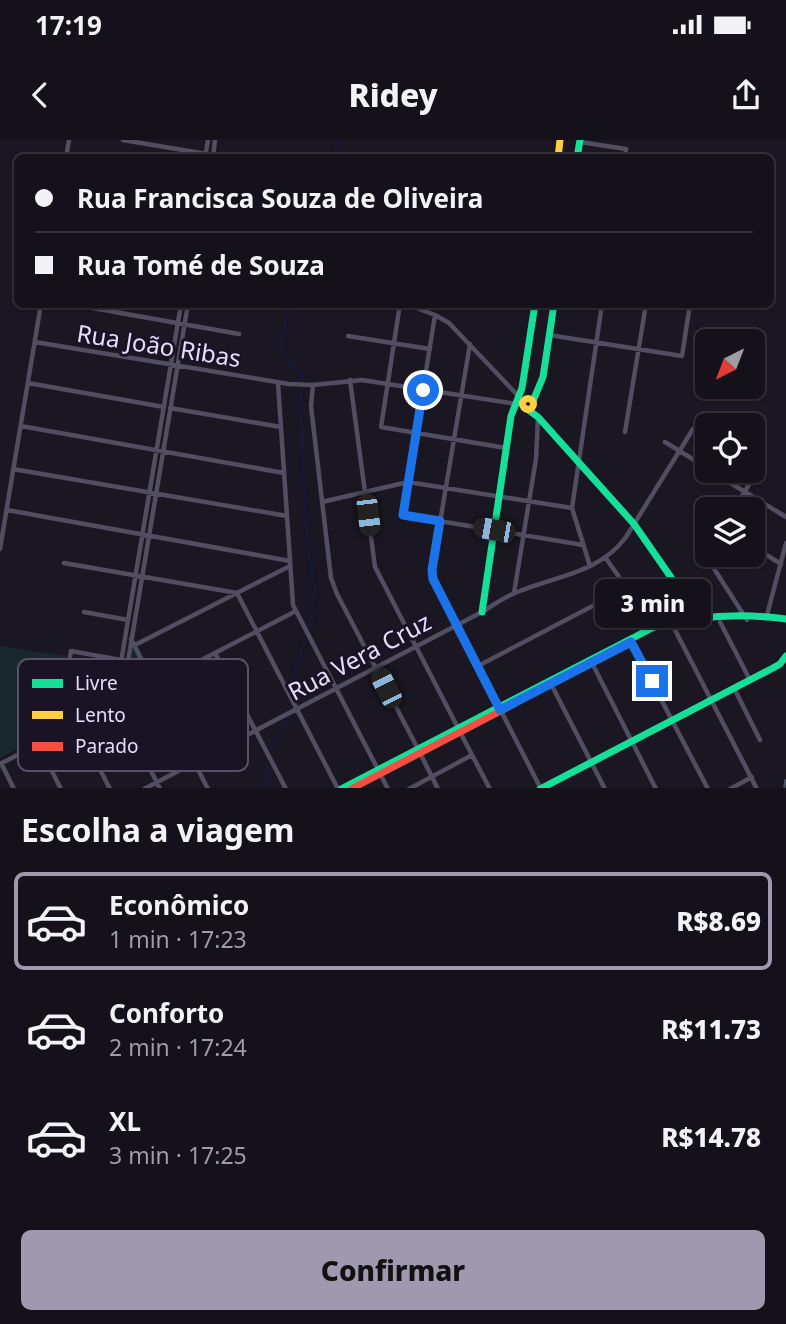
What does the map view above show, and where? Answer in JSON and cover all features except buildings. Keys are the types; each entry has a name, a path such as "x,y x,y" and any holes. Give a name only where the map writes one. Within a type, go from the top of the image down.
{"main road":[{"path":"535,308 524,401 634,524 702,621"},
{"path":"482,612 511,416 542,377 553,308"},
{"path":"500,709 657,631 702,621 746,618"},
{"path":"341,788 419,751 654,627 746,618 786,621"},
{"path":"456,626 500,709"},
{"path":"541,788 776,666 786,656"},
{"path":"353,788 379,771"}],"street":[{"path":"122,140 196,154"},
{"path":"580,141 626,149 625,154"},
{"path":"0,549 40,308"},
{"path":"93,308 239,334"},
{"path":"128,659 149,536 156,450 180,308"},
{"path":"121,659 142,535 163,451 187,308"},
{"path":"399,308 381,427 506,448"},
{"path":"417,308 449,323 524,401"},
{"path":"590,566 572,508 601,308"},
{"path":"625,432 645,308"},
{"path":"549,335 682,356 689,308"},
{"path":"435,315 403,515 583,545"},
{"path":"348,336 430,349"},
{"name":"Rua João Ribas","path":"35,342 278,383 313,385 362,380 461,396 524,401"},
{"path":"456,626 433,579 432,570 470,344"},
{"path":"350,380 375,567 488,788"},
{"path":"28,383 164,407"},
{"path":"278,383 292,597 296,611 388,788"},
{"path":"313,385 311,407 331,578 438,788"},
{"path":"170,408 281,427"},
{"path":"514,593 536,459 538,417"},
{"path":"21,426 284,473"},
{"name":"Rua Vera Cruz","path":"248,734 514,593 576,573 605,557 621,543 693,429"},
{"path":"665,442 695,461"},
{"path":"13,469 287,516"},
{"path":"322,502 408,482 572,508"},
{"path":"730,483 786,517"},
{"path":"742,497 750,483"},
{"path":"6,510 290,564"},
{"path":"767,618 786,543"},
{"path":"765,554 781,564"},
{"path":"605,557 654,627"},
{"path":"64,563 237,593"},
{"path":"134,645 290,564"},
{"path":"713,567 746,618"},
{"path":"478,667 627,588"},
{"path":"237,593 338,788"},
{"path":"203,659 296,611"},
{"path":"84,612 128,620"},
{"path":"720,621 750,680"},
{"path":"673,626 757,788"},
{"path":"126,629 142,659"},
{"path":"631,642 707,788"},
{"path":"70,659 71,651 115,659"},
{"path":"215,653 218,659"},
{"path":"592,663 656,788"},
{"path":"551,684 605,788"},
{"path":"734,688 760,740"},
{"path":"500,709 541,788"},
{"path":"248,715 285,788"},
{"path":"12,788 0,764 18,755"},
{"path":"411,788 472,755"},
{"path":"52,771 60,788"},
{"path":"101,771 109,788"},
{"path":"151,771 160,788"},
{"name":"Rua Vera Cruz","path":"146,788 178,771"},
{"path":"199,771 208,788"},
{"path":"732,788 752,777"}],"shaded area":[{"path":"131,639 142,659 128,659"},
{"path":"0,646 66,656 66,659 18,659 18,749 0,758"}],"waterway":[{"path":"334,154 337,140"},
{"path":"288,308 282,350 292,366 303,375 303,382"},
{"path":"302,390 300,409 304,494 315,589 314,617 309,629"},
{"path":"297,699 296,667 305,640"},
{"path":"270,750 289,716"},
{"path":"267,764 267,788"}],"railway":[{"path":"784,788 786,776"}],"traffic: fast":[{"path":"578,154 580,140"},
{"path":"482,612 511,416 522,388 534,308"},
{"path":"533,401 543,377 553,308"},
{"path":"527,409 538,417 634,524 702,622"},
{"path":"343,788 654,627 686,620 720,617 786,619"},
{"path":"542,788 773,668 786,656"}],"traffic: slow":[{"path":"558,154 560,140"},
{"path":"528,399 532,400 533,404 532,408 528,409 524,408 523,404 524,400 528,399"}],"traffic: jam":[{"path":"456,626 499,708"},
{"path":"353,788 514,704"}],"route":[{"path":"423,390 403,515 440,521 433,579 500,710 631,642 652,681"}]}
